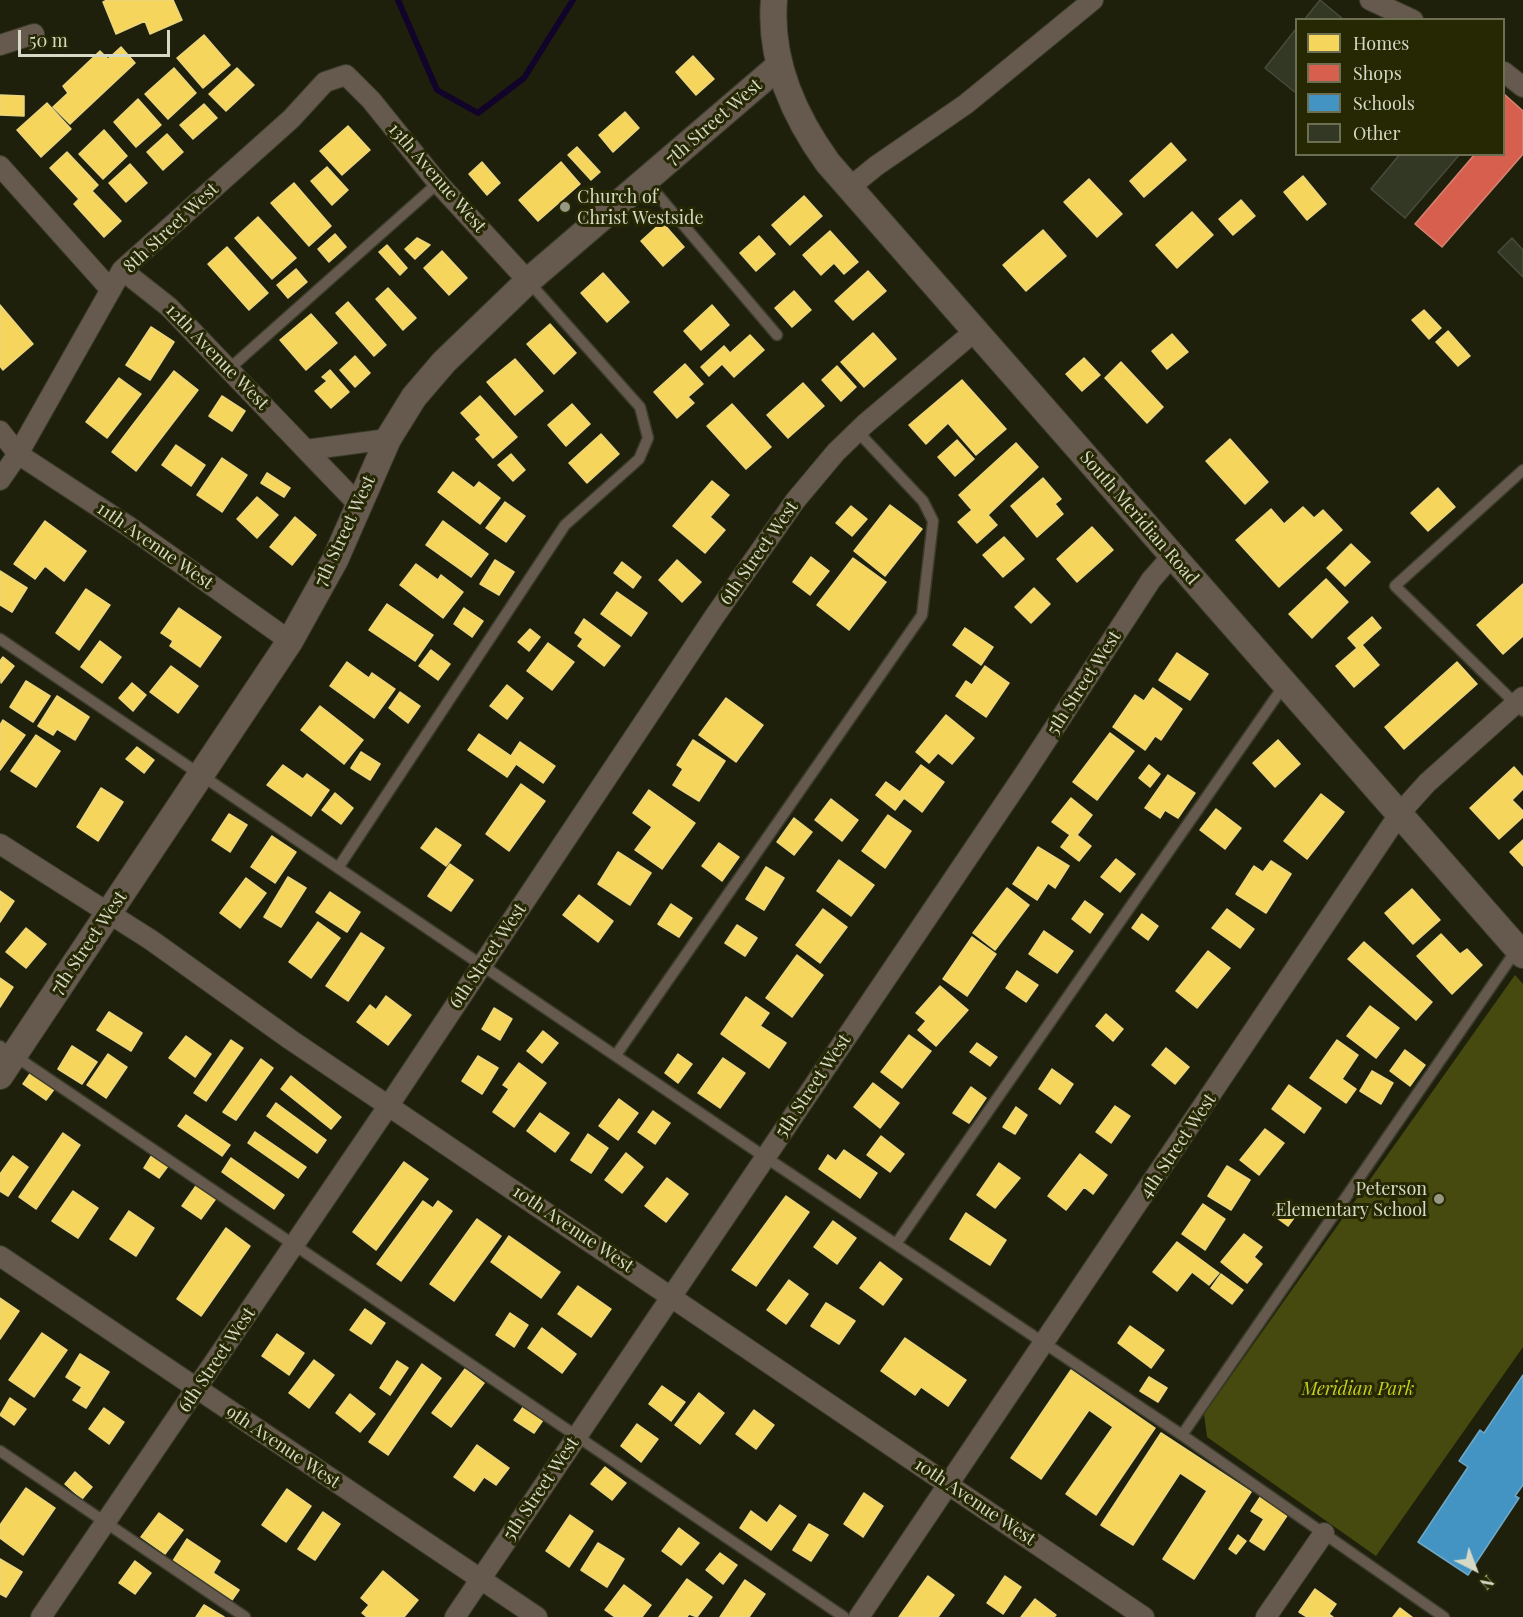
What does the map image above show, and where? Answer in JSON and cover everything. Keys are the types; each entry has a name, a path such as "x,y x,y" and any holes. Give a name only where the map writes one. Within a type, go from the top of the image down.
{"street":[{"name":"South Meridian Road","path":"774,0 775,37 780,65 799,118 813,141 849,188 1520,952"},
{"path":"849,188 885,159 966,104 1093,0"},
{"path":"1370,0 1409,18"},
{"path":"0,45 34,34"},
{"name":"7th Street West","path":"5,1059 109,914 290,641 335,560 388,439 414,397 444,362 528,281 780,65"},
{"path":"1505,74 1523,87"},
{"name":"13th Avenue West","path":"346,75 370,100 438,183 528,281"},
{"name":"8th Street West","path":"0,480 18,454 122,270 291,119 325,82 346,75"},
{"path":"0,166 111,290"},
{"name":"12th Avenue West","path":"122,270 170,307 359,505"},
{"name":"6th Street West","path":"40,1617 389,1105 714,617 795,501 858,432 975,331"},
{"name":"11th Avenue West","path":"0,431 18,454 128,526 290,641"},
{"path":"306,450 388,439"},
{"name":"5th Street West","path":"455,1617 1012,793 1151,580 1172,556"},
{"name":"4th Street West","path":"859,1617 1400,813 1426,783 1520,704"},
{"name":"10th Avenue West","path":"0,844 109,914 1144,1617"},
{"name":"9th Avenue West","path":"0,1256 196,1390 537,1617"},
{"path":"1266,1617 1324,1533"}],"lane":[{"path":"646,181 777,335"},
{"path":"228,369 438,183"},
{"path":"338,868 565,525 639,459 648,438 640,407 528,281"},
{"path":"616,1055 922,615 933,521 923,501 858,432"},
{"path":"1520,704 1395,586 1523,470"},
{"path":"0,639 765,1157 1182,1435 1444,1617"},
{"path":"896,1244 1285,684"},
{"path":"1182,1435 1520,952"},
{"path":"5,1059 294,1245 578,1434 844,1617"},
{"path":"0,1451 245,1617"}],"green space":[{"name":"Meridian Park","path":"1515,975 1523,984 1523,1347 1376,1556 1207,1437 1204,1414"}],"building: Homes":[{"path":"107,0 173,0 182,20 150,34 145,21 116,34 103,2"},
{"path":"204,35 230,65 203,88 177,58"},
{"path":"121,47 135,63 70,124 53,107 68,93 63,86 100,51 108,59"},
{"path":"693,56 714,79 696,95 676,72"},
{"path":"174,68 196,93 168,119 145,94"},
{"path":"237,68 254,85 226,111 209,94"},
{"path":"0,95 24,96 24,116 0,115"},
{"path":"138,99 161,125 136,147 114,122"},
{"path":"47,103 71,129 41,157 17,130"},
{"path":"204,104 217,118 193,139 180,125"},
{"path":"625,112 639,128 613,152 599,135"},
{"path":"348,126 370,150 342,175 320,151"},
{"path":"104,130 127,156 103,179 79,154"},
{"path":"167,134 183,152 163,170 147,152"},
{"path":"1171,143 1186,160 1144,197 1130,181"},
{"path":"577,147 600,172 591,180 568,155"},
{"path":"67,152 98,185 92,191 121,221 104,237 74,204 79,199 50,168"},
{"path":"482,162 500,183 487,195 469,174"},
{"path":"561,162 580,184 538,221 519,200"},
{"path":"130,164 147,183 126,202 109,183"},
{"path":"327,167 348,190 332,205 311,181"},
{"path":"1303,176 1326,204 1307,220 1284,192"},
{"path":"1089,179 1122,214 1097,237 1064,202"},
{"path":"294,183 331,226 309,246 271,203"},
{"path":"804,196 822,216 790,245 772,225"},
{"path":"1241,200 1255,216 1233,235 1219,219"},
{"path":"1192,212 1213,235 1177,268 1156,245"},
{"path":"258,217 296,258 272,279 235,238"},
{"path":"662,222 684,247 663,266 641,241"},
{"path":"1043,230 1066,256 1026,291 1003,265"},
{"path":"830,231 858,262 844,274 834,263 821,275 803,255"},
{"path":"335,234 346,247 329,262 318,249"},
{"path":"759,236 775,254 756,271 740,253"},
{"path":"417,238 430,245 415,259 405,249"},
{"path":"387,245 407,268 400,275 379,252"},
{"path":"227,247 268,293 249,310 208,264"},
{"path":"442,251 467,278 449,295 424,268"},
{"path":"296,269 307,282 288,298 277,285"},
{"path":"868,271 886,291 853,320 835,301"},
{"path":"603,273 629,302 607,322 581,293"},
{"path":"388,288 416,318 403,330 376,299"},
{"path":"794,291 811,310 792,327 775,308"},
{"path":"348,302 386,345 374,356 336,313"},
{"path":"0,305 33,344 3,370 0,366"},
{"path":"712,305 729,325 701,350 684,331"},
{"path":"1424,310 1441,328 1429,339 1412,320"},
{"path":"311,314 337,343 306,370 280,340"},
{"path":"550,324 576,353 554,374 527,344"},
{"path":"151,327 174,342 150,380 126,365"},
{"path":"1448,331 1470,356 1458,366 1436,342"},
{"path":"873,333 896,359 864,387 841,362"},
{"path":"1172,334 1188,352 1167,369 1152,351"},
{"path":"750,335 764,350 734,377 722,364 709,376 701,367 724,346 730,353"},
{"path":"355,356 370,373 355,387 340,370"},
{"path":"1084,358 1100,375 1082,391 1066,374"},
{"path":"515,359 543,391 515,415 487,382"},
{"path":"1121,362 1163,407 1147,423 1105,378"},
{"path":"685,364 703,384 688,397 694,403 677,418 654,392"},
{"path":"837,366 856,387 841,401 822,380"},
{"path":"330,370 349,392 331,408 315,391 327,381 322,377"},
{"path":"174,371 198,390 136,471 112,452"},
{"path":"119,378 141,394 107,438 86,422"},
{"path":"962,380 1006,429 976,455 948,423 926,444 909,425"},
{"path":"803,383 824,406 788,438 767,415"},
{"path":"222,396 245,411 232,431 209,416"},
{"path":"480,396 517,437 493,458 476,439 481,435 461,413"},
{"path":"572,404 590,424 566,446 548,425"},
{"path":"732,404 771,447 746,469 707,426"},
{"path":"601,434 619,454 587,483 569,463"},
{"path":"1230,439 1268,482 1245,504 1206,461"},
{"path":"957,440 974,459 955,476 938,457"},
{"path":"1016,443 1038,467 988,515 997,525 977,543 958,522 972,510 959,495"},
{"path":"176,445 205,465 191,486 162,465"},
{"path":"511,454 525,470 513,481 498,465"},
{"path":"222,458 247,475 222,512 197,495"},
{"path":"453,472 474,488 479,482 500,498 480,524 438,492"},
{"path":"267,473 290,488 284,497 261,483"},
{"path":"1043,478 1061,499 1055,504 1063,514 1037,537 1011,506"},
{"path":"712,481 729,495 710,517 725,530 705,553 673,526"},
{"path":"1438,488 1455,507 1428,531 1411,513"},
{"path":"257,497 278,515 257,538 237,519"},
{"path":"505,502 525,516 506,542 486,528"},
{"path":"890,505 922,529 885,576 854,551"},
{"path":"851,506 867,519 852,536 836,523"},
{"path":"1303,507 1314,518 1323,510 1342,530 1279,587 1236,540 1271,509 1284,524"},
{"path":"295,517 316,535 292,565 270,547"},
{"path":"45,521 86,551 64,581 45,566 35,579 14,564"},
{"path":"443,521 488,554 471,577 426,545"},
{"path":"1092,527 1113,550 1077,582 1057,559"},
{"path":"1004,537 1024,559 1003,577 983,555"},
{"path":"1351,544 1370,562 1345,586 1327,568"},
{"path":"811,557 829,571 810,595 793,582"},
{"path":"853,558 886,582 849,630 817,605"},
{"path":"495,560 514,572 499,595 480,584"},
{"path":"677,560 701,582 682,602 659,580"},
{"path":"622,562 641,577 633,588 614,573"},
{"path":"416,564 438,580 441,575 463,592 443,618 400,585"},
{"path":"0,571 27,588 12,612 0,605"},
{"path":"1326,579 1348,602 1312,638 1289,614"},
{"path":"1523,584 1523,636 1503,654 1477,625"},
{"path":"1034,588 1050,604 1031,623 1015,607"},
{"path":"86,589 110,605 79,650 56,633"},
{"path":"617,592 647,613 631,636 601,614"},
{"path":"387,604 433,635 415,661 369,630"},
{"path":"179,608 221,637 200,667 170,646 173,641 161,633"},
{"path":"464,608 483,621 472,637 454,624"},
{"path":"1372,617 1381,628 1362,645 1379,665 1354,687 1336,666 1357,648 1348,638"},
{"path":"584,619 620,646 604,666 578,646 583,639 575,633"},
{"path":"965,628 993,647 981,665 953,645"},
{"path":"530,629 540,637 529,651 518,642"},
{"path":"100,641 121,657 102,683 81,667"},
{"path":"548,643 574,662 552,690 527,671"},
{"path":"431,650 450,664 438,680 419,666"},
{"path":"1177,653 1208,674 1190,700 1159,680"},
{"path":"3,657 14,666 1,683 0,661"},
{"path":"347,662 369,678 372,673 395,689 374,718 330,686"},
{"path":"1457,662 1477,684 1404,749 1385,727"},
{"path":"171,666 198,686 178,713 150,692"},
{"path":"985,666 1009,683 986,717 956,696 966,681 972,685"},
{"path":"26,681 50,696 33,722 10,707"},
{"path":"132,683 146,695 133,711 119,698"},
{"path":"507,685 523,698 507,719 490,706"},
{"path":"1153,688 1182,709 1161,740 1155,736 1145,750 1113,727 1135,695 1144,701"},
{"path":"400,692 420,706 408,723 389,708"},
{"path":"57,696 89,717 75,740 57,729 53,735 38,726"},
{"path":"726,698 763,725 736,762 699,735"},
{"path":"320,706 363,740 344,764 301,730"},
{"path":"946,715 974,738 952,764 938,753 929,763 916,752"},
{"path":"3,720 25,735 0,770 0,725"},
{"path":"1110,733 1134,751 1097,800 1073,782"},
{"path":"479,734 511,756 520,742 555,766 543,783 516,764 507,777 468,750"},
{"path":"36,735 60,751 36,787 11,771"},
{"path":"693,740 725,761 699,801 673,785 683,769 677,765"},
{"path":"1278,740 1300,764 1275,787 1253,763"},
{"path":"137,747 154,760 144,773 126,759"},
{"path":"361,752 380,764 370,780 351,768"},
{"path":"283,765 303,779 307,774 329,790 311,816 267,785"},
{"path":"921,765 944,782 922,812 904,798 895,810 876,795 886,782 900,792"},
{"path":"1149,765 1160,774 1150,787 1139,778"},
{"path":"1514,767 1523,777 1523,789 1512,800 1523,811 1523,817 1499,839 1470,808"},
{"path":"1168,775 1195,793 1178,818 1165,810 1160,818 1145,808"},
{"path":"521,784 545,801 509,851 486,834"},
{"path":"101,788 123,802 98,841 77,827"},
{"path":"649,790 695,823 662,869 635,850 652,827 633,813"},
{"path":"335,793 353,808 341,824 322,810"},
{"path":"1321,794 1344,812 1307,859 1284,841"},
{"path":"1071,798 1092,815 1077,835 1091,846 1079,861 1061,847 1070,835 1052,822"},
{"path":"831,799 858,820 842,841 815,820"},
{"path":"1216,809 1241,828 1225,849 1200,830"},
{"path":"229,814 247,825 230,852 212,840"},
{"path":"888,815 911,831 885,868 862,851"},
{"path":"794,818 812,832 794,855 777,842"},
{"path":"436,828 461,845 446,866 421,848"},
{"path":"272,836 296,852 275,883 251,867"},
{"path":"1523,840 1523,866 1510,852"},
{"path":"719,843 739,857 722,881 702,866"},
{"path":"1038,847 1069,866 1055,888 1048,883 1037,900 1013,884"},
{"path":"618,852 651,873 630,905 598,884"},
{"path":"1116,859 1135,874 1120,892 1101,877"},
{"path":"839,860 874,885 851,916 817,891"},
{"path":"1271,861 1291,874 1266,913 1236,894 1254,866 1263,872"},
{"path":"450,864 473,880 451,911 428,896"},
{"path":"766,867 784,878 764,910 746,899"},
{"path":"288,877 306,888 281,927 264,917"},
{"path":"246,878 266,893 240,928 220,913"},
{"path":"1007,888 1029,905 995,950 973,933"},
{"path":"1412,889 1440,920 1413,944 1385,913"},
{"path":"0,891 14,901 0,922"},
{"path":"330,892 360,912 347,932 316,912"},
{"path":"579,895 613,921 598,942 563,915"},
{"path":"1085,901 1103,914 1090,933 1072,919"},
{"path":"671,904 692,918 679,937 658,924"},
{"path":"823,909 847,927 820,963 796,945"},
{"path":"1227,909 1254,929 1240,948 1212,928"},
{"path":"1142,914 1158,926 1148,940 1132,928"},
{"path":"318,922 340,938 311,978 289,962"},
{"path":"737,925 757,938 745,956 725,943"},
{"path":"26,928 46,944 26,968 6,952"},
{"path":"1044,931 1073,951 1057,973 1029,954"},
{"path":"361,933 384,948 348,1001 326,986"},
{"path":"1441,934 1460,954 1467,949 1482,965 1452,994 1417,956"},
{"path":"972,937 996,954 967,996 943,979"},
{"path":"1364,942 1432,1002 1416,1020 1348,959"},
{"path":"1208,951 1230,968 1197,1008 1176,991"},
{"path":"797,955 823,975 792,1017 766,998"},
{"path":"1017,971 1038,985 1026,1002 1006,988"},
{"path":"0,978 13,987 0,1007"},
{"path":"940,986 968,1010 936,1046 918,1030 926,1021 916,1013"},
{"path":"386,996 411,1015 388,1045 357,1022 370,1005 376,1010"},
{"path":"746,997 769,1013 760,1026 786,1043 769,1068 721,1034"},
{"path":"1370,1006 1399,1028 1376,1058 1347,1036"},
{"path":"494,1008 512,1019 500,1040 482,1029"},
{"path":"109,1012 142,1033 131,1051 97,1030"},
{"path":"1106,1014 1123,1029 1113,1041 1096,1026"},
{"path":"543,1031 558,1043 542,1063 527,1051"},
{"path":"909,1035 931,1051 902,1088 881,1072"},
{"path":"186,1036 211,1054 195,1077 169,1058"},
{"path":"231,1040 243,1048 206,1101 194,1093"},
{"path":"1337,1040 1358,1055 1342,1079 1356,1089 1346,1103 1310,1078"},
{"path":"977,1043 997,1057 990,1066 970,1052"},
{"path":"72,1046 97,1062 82,1084 58,1069"},
{"path":"1166,1048 1189,1067 1175,1084 1152,1065"},
{"path":"1405,1050 1425,1065 1410,1086 1390,1071"},
{"path":"108,1054 127,1067 106,1098 87,1085"},
{"path":"678,1054 692,1064 678,1083 665,1073"},
{"path":"478,1056 498,1068 482,1094 462,1081"},
{"path":"723,1058 745,1073 720,1108 698,1093"},
{"path":"261,1059 273,1068 236,1120 223,1112"},
{"path":"519,1063 546,1083 514,1127 493,1112 509,1089 503,1085"},
{"path":"1052,1069 1073,1084 1060,1104 1039,1089"},
{"path":"32,1071 55,1088 46,1100 23,1084"},
{"path":"1372,1071 1393,1083 1381,1104 1360,1091"},
{"path":"291,1076 341,1117 331,1129 281,1089"},
{"path":"873,1083 899,1103 880,1128 854,1107"},
{"path":"1289,1085 1321,1108 1304,1133 1272,1109"},
{"path":"971,1087 986,1098 969,1123 953,1113"},
{"path":"619,1099 638,1113 618,1140 599,1126"},
{"path":"276,1103 326,1140 317,1153 267,1116"},
{"path":"1115,1106 1130,1116 1111,1143 1096,1132"},
{"path":"1016,1107 1027,1115 1015,1134 1003,1127"},
{"path":"653,1111 670,1123 655,1144 638,1132"},
{"path":"540,1113 569,1133 555,1152 527,1131"},
{"path":"186,1115 230,1145 222,1156 178,1126"},
{"path":"1265,1129 1284,1143 1259,1175 1240,1160"},
{"path":"255,1132 306,1167 298,1178 248,1143"},
{"path":"63,1133 80,1145 36,1209 19,1197"},
{"path":"588,1134 608,1148 591,1173 571,1160"},
{"path":"881,1136 904,1154 890,1172 867,1155"},
{"path":"844,1150 877,1173 860,1198 819,1169 828,1155 836,1161"},
{"path":"626,1153 643,1167 622,1193 605,1180"},
{"path":"1080,1154 1107,1175 1093,1194 1084,1187 1066,1210 1048,1196"},
{"path":"152,1155 168,1166 159,1178 144,1168"},
{"path":"13,1156 28,1167 8,1196 0,1191 0,1174"},
{"path":"231,1158 284,1195 274,1209 222,1172"},
{"path":"404,1162 428,1179 376,1250 353,1232"},
{"path":"999,1163 1020,1178 995,1208 977,1195"},
{"path":"1227,1166 1250,1180 1231,1210 1208,1196"},
{"path":"667,1178 688,1194 666,1222 645,1206"},
{"path":"198,1183 217,1197 201,1219 182,1206"},
{"path":"73,1191 98,1208 78,1238 52,1221"},
{"path":"786,1196 809,1212 756,1286 732,1270"},
{"path":"423,1201 433,1208 438,1201 452,1211 401,1281 377,1264"},
{"path":"1203,1204 1225,1219 1205,1250 1182,1234"},
{"path":"1280,1205 1296,1215 1288,1226 1273,1215"},
{"path":"129,1211 154,1228 136,1256 110,1239"},
{"path":"966,1213 1006,1240 990,1265 950,1239"},
{"path":"477,1219 501,1236 454,1301 430,1284"},
{"path":"833,1221 856,1238 837,1264 814,1247"},
{"path":"226,1228 250,1246 201,1316 177,1299"},
{"path":"1244,1234 1262,1247 1254,1257 1262,1264 1247,1283 1221,1262"},
{"path":"509,1236 560,1272 541,1298 491,1262"},
{"path":"1177,1242 1219,1273 1209,1285 1192,1272 1177,1291 1153,1272"},
{"path":"880,1262 902,1279 883,1305 860,1288"},
{"path":"1221,1274 1243,1290 1232,1304 1211,1288"},
{"path":"789,1280 808,1294 786,1324 767,1310"},
{"path":"578,1286 611,1309 591,1337 558,1314"},
{"path":"0,1298 19,1311 0,1339"},
{"path":"826,1303 855,1321 839,1344 811,1326"},
{"path":"365,1309 385,1323 371,1344 350,1330"},
{"path":"510,1313 528,1325 514,1347 496,1335"},
{"path":"1130,1326 1164,1350 1151,1368 1118,1343"},
{"path":"542,1328 576,1354 562,1373 528,1348"},
{"path":"42,1333 67,1350 34,1397 9,1380"},
{"path":"277,1334 304,1353 289,1375 262,1356"},
{"path":"905,1338 966,1380 948,1406 921,1387 915,1395 881,1371"},
{"path":"80,1354 109,1372 86,1408 73,1400 82,1387 66,1377"},
{"path":"314,1360 334,1375 309,1408 289,1393"},
{"path":"397,1361 408,1368 390,1395 380,1388"},
{"path":"422,1364 441,1378 388,1455 369,1442"},
{"path":"465,1369 484,1383 451,1427 432,1413"},
{"path":"1071,1370 1155,1428 1096,1515 1066,1494 1113,1427 1089,1410 1041,1479 1011,1458"},
{"path":"1149,1377 1167,1388 1158,1402 1140,1391"},
{"path":"662,1386 685,1402 671,1421 649,1404"},
{"path":"699,1393 724,1413 700,1444 675,1425"},
{"path":"350,1394 375,1414 360,1432 336,1413"},
{"path":"10,1398 26,1409 14,1425 0,1415"},
{"path":"524,1406 543,1420 534,1433 514,1420"},
{"path":"104,1408 124,1422 109,1444 89,1429"},
{"path":"754,1410 774,1425 756,1449 736,1434"},
{"path":"637,1424 658,1439 641,1462 621,1446"},
{"path":"1161,1433 1251,1492 1194,1579 1163,1559 1207,1491 1180,1473 1133,1545 1101,1525"},
{"path":"477,1445 509,1468 496,1485 484,1477 474,1491 454,1477"},
{"path":"605,1467 626,1483 612,1500 591,1484"},
{"path":"75,1472 92,1487 82,1499 65,1484"},
{"path":"26,1488 55,1508 23,1555 0,1538 0,1525"},
{"path":"287,1489 311,1506 286,1542 262,1525"},
{"path":"864,1493 883,1506 863,1537 844,1524"},
{"path":"1261,1496 1288,1514 1264,1550 1250,1541 1264,1519 1251,1511"},
{"path":"780,1505 796,1516 771,1550 740,1528 751,1511 767,1523"},
{"path":"323,1512 340,1524 315,1560 298,1549"},
{"path":"159,1513 183,1530 165,1554 141,1537"},
{"path":"570,1515 593,1531 569,1567 546,1551"},
{"path":"809,1524 828,1535 811,1561 793,1550"},
{"path":"679,1528 699,1543 681,1565 662,1551"},
{"path":"1238,1535 1246,1541 1236,1554 1229,1549"},
{"path":"187,1539 220,1561 213,1573 239,1590 232,1600 173,1561"},
{"path":"598,1543 624,1559 607,1587 581,1570"},
{"path":"720,1553 737,1565 723,1584 706,1570"},
{"path":"0,1559 22,1572 6,1597 0,1594"},
{"path":"135,1561 151,1573 135,1594 119,1583"},
{"path":"383,1571 418,1600 404,1617 367,1617 362,1613 369,1605 361,1598"},
{"path":"928,1576 954,1595 938,1617 899,1617"},
{"path":"1005,1576 1021,1587 1003,1614 987,1603"},
{"path":"687,1579 712,1597 697,1617 689,1614 687,1617 659,1617"},
{"path":"745,1580 765,1594 749,1617 720,1617"},
{"path":"624,1585 651,1605 642,1617 615,1617 605,1610"},
{"path":"1315,1589 1336,1604 1329,1614 1333,1617 1307,1617 1299,1612"},
{"path":"1035,1599 1056,1615 1054,1617 1021,1617"},
{"path":"204,1605 224,1617 196,1617"},
{"path":"1400,1608 1412,1617 1393,1617"}],"building: Shops":[{"path":"1505,95 1523,111 1523,154 1442,247 1415,224 1473,156 1505,156"}],"building: Schools":[{"path":"1523,1375 1523,1485 1515,1496 1519,1498 1468,1575 1418,1542 1468,1467 1459,1461 1480,1430 1484,1433"}],"building: Other":[{"path":"1320,0 1342,18 1306,18"},
{"path":"1295,30 1295,92 1265,68"},
{"path":"1398,156 1458,156 1405,218 1371,189"},
{"path":"1512,238 1523,250 1523,277 1498,252"}],"waterway":[{"path":"398,0 437,90 478,113 524,78 573,0"}],"place":[{"name":"Church of Christ Westside","path":"565,207"},
{"name":"Peterson Elementary School","path":"1439,1199"}]}
